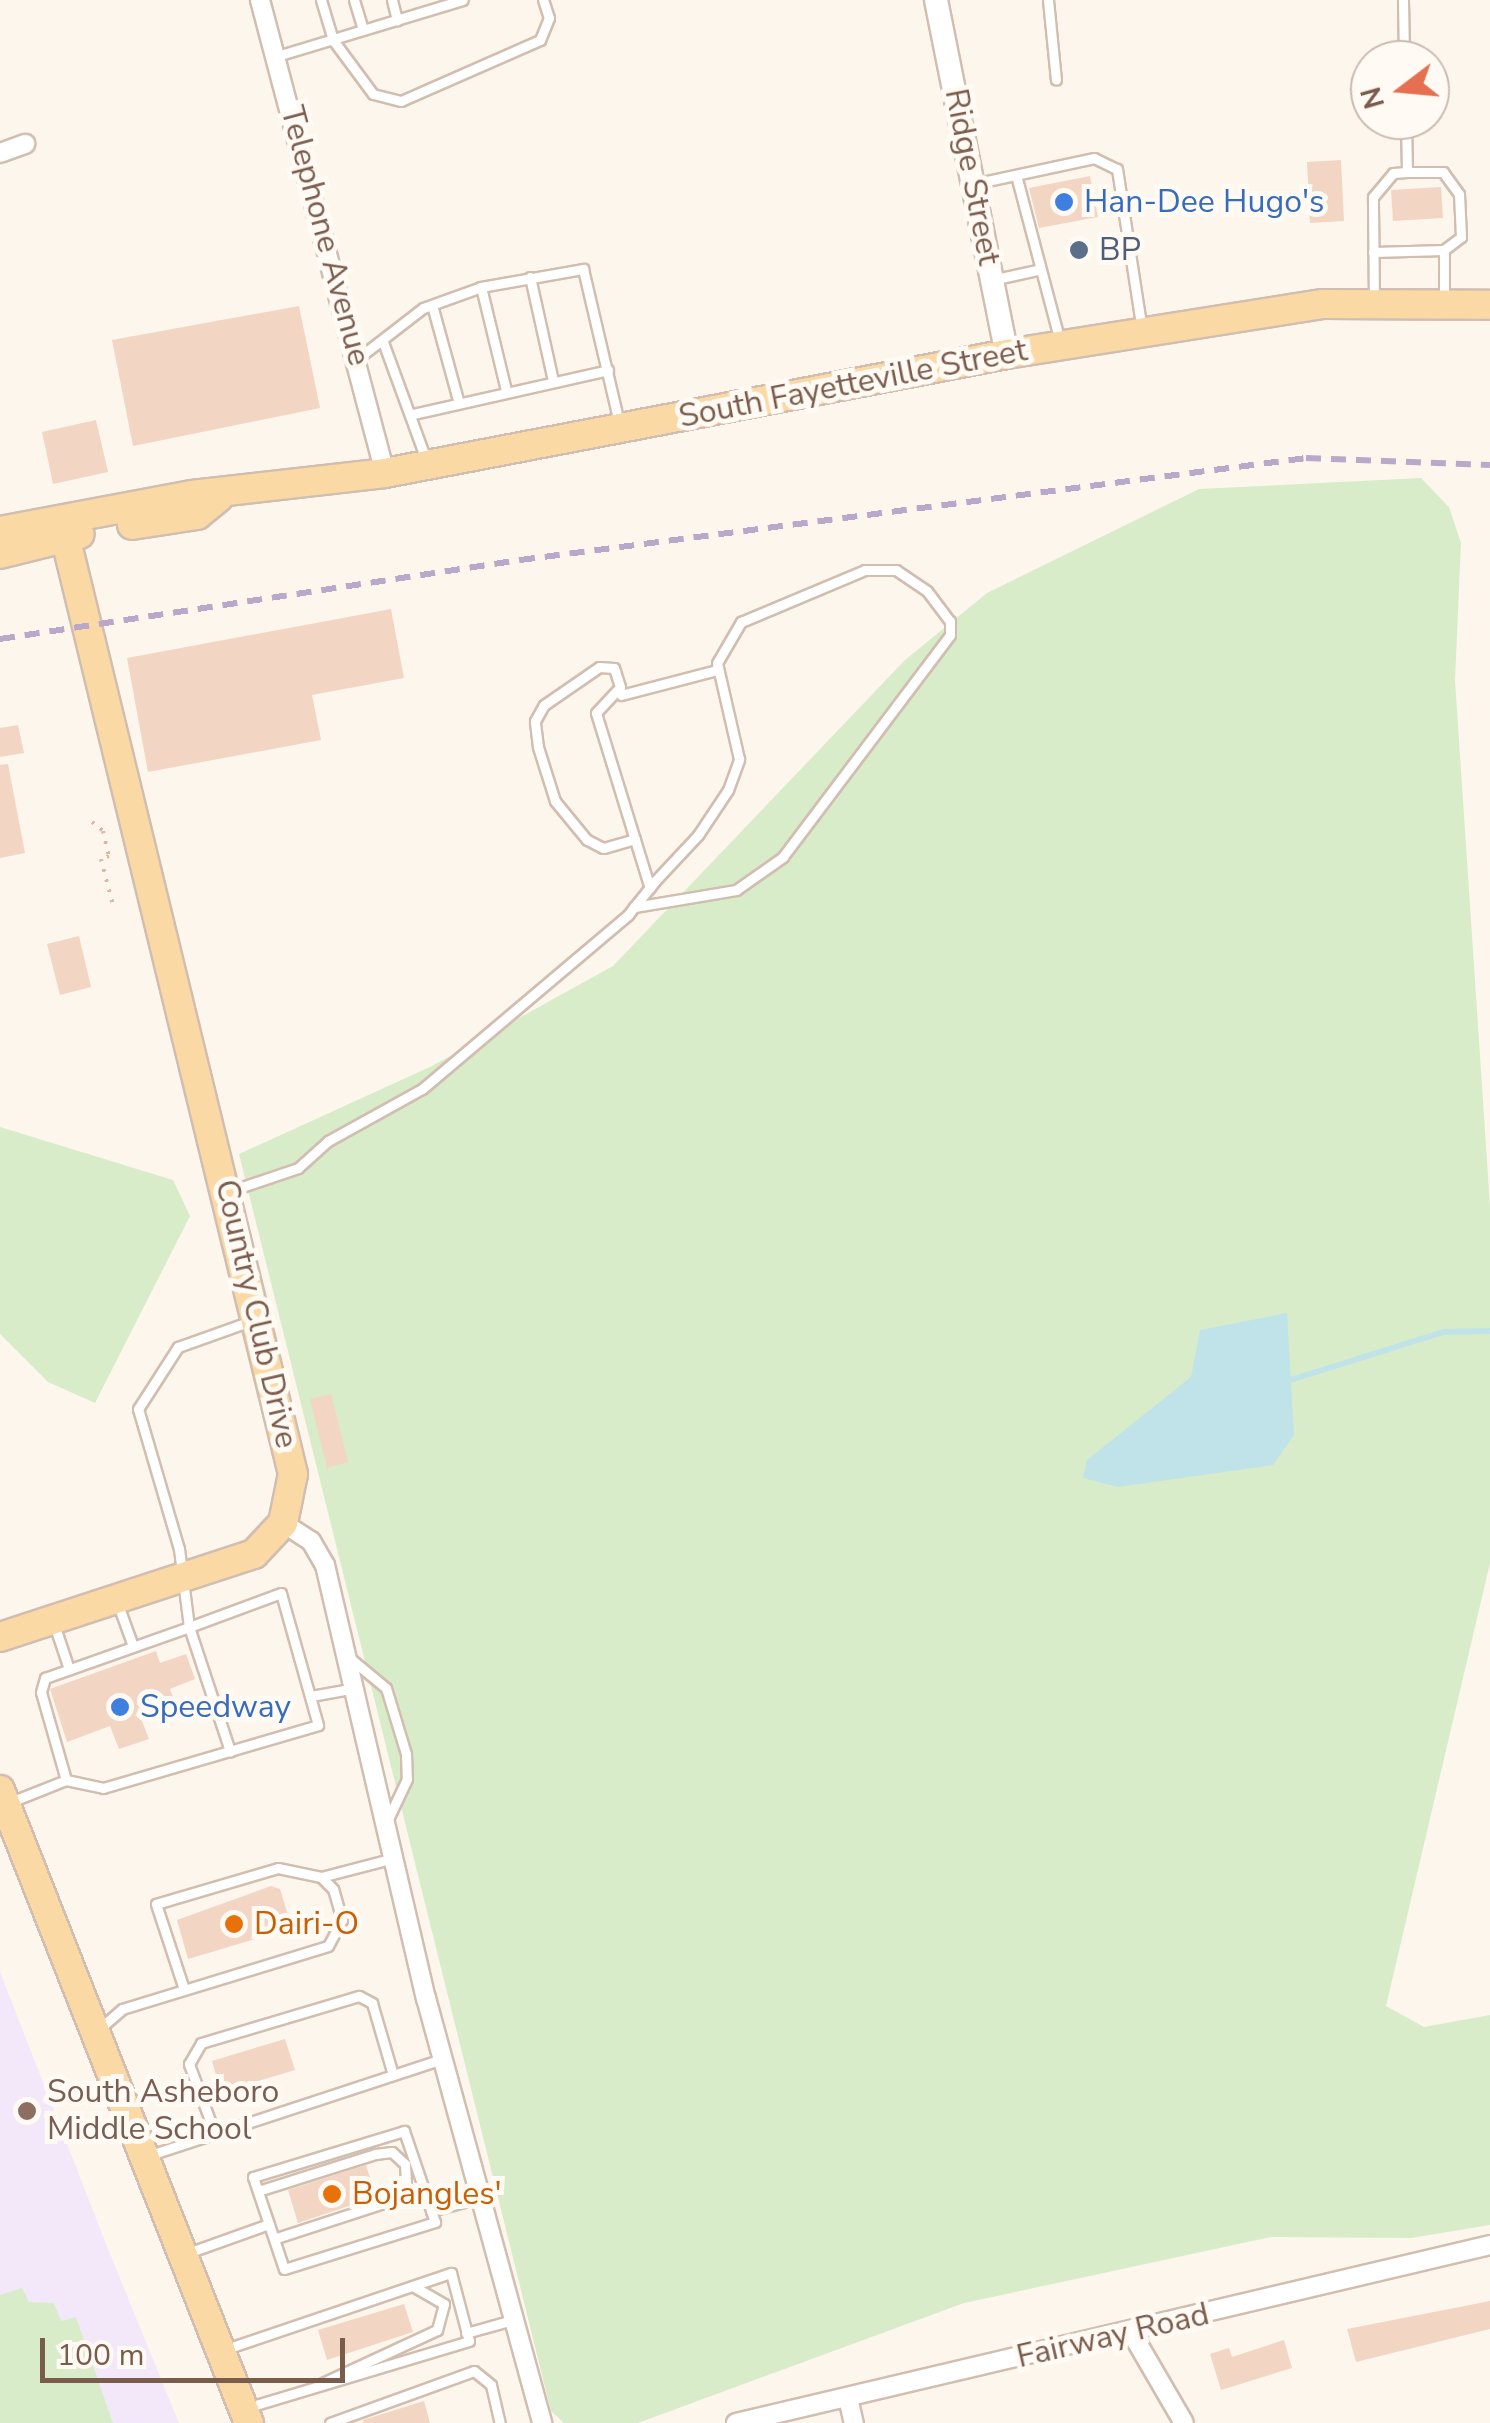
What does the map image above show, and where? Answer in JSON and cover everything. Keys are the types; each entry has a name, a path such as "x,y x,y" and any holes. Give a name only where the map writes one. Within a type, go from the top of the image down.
{"main road":[{"name":"South Fayetteville Street","path":"1,530 385,473 1008,354 1323,304 1490,305"},
{"name":"South Fayetteville Street","path":"1,530 65,536 197,515 219,497"},
{"name":"Country Club Drive","path":"65,536 259,1318 293,1474 283,1523"},
{"path":"0,1637 254,1554 283,1523"},
{"path":"3,1797 178,2256 246,2416"}],"street":[{"name":"Telephone Avenue","path":"260,0 385,473"},
{"name":"Ridge Street","path":"936,0 1008,354"},
{"path":"0,153 25,144"},
{"path":"283,1523 311,1540 324,1565 442,2059 509,2321 542,2423"},
{"name":"Fairway Road","path":"736,2423 1490,2245"},
{"path":"1131,2332 1184,2423"},
{"path":"848,2398 854,2423"}],"lane":[{"path":"321,0 333,40 373,94 401,101 540,40 549,18 543,0"},
{"path":"354,0 363,30"},
{"path":"392,0 397,20"},
{"path":"277,56 397,20 431,5 463,0"},
{"path":"1048,0 1056,80"},
{"path":"1403,0 1404,40"},
{"path":"1406,140 1407,172"},
{"path":"973,184 1094,158 1117,168 1142,333"},
{"path":"1373,252 1444,250 1460,237 1459,194 1443,172 1392,172 1373,196 1373,252 1374,304"},
{"path":"1016,174 1037,270 1062,346"},
{"path":"1444,250 1444,305"},
{"path":"357,359 432,305 481,288 583,270 620,428"},
{"path":"992,279 1037,270"},
{"path":"530,277 553,381"},
{"path":"481,288 506,390"},
{"path":"432,305 458,400"},
{"path":"383,342 413,414 428,465"},
{"path":"413,414 458,400 608,370"},
{"path":"227,1192 298,1168 328,1141 422,1089 634,907 698,836 739,759 717,670 741,622 865,570 896,570 950,622 950,636 783,857 736,890 634,907"},
{"path":"620,695 614,668 599,667 544,705 535,721 555,802 587,840 603,848 635,840"},
{"path":"650,888 596,713 600,702 717,670"},
{"path":"230,1751 189,1627 181,1579 138,1409 178,1348 259,1318"},
{"path":"3,1797 66,1780 104,1788 318,1725 282,1593 68,1669 41,1686 66,1780"},
{"path":"116,1599 133,1646"},
{"path":"52,1620 68,1669"},
{"path":"346,1654 386,1688 406,1754 406,1779 388,1822"},
{"path":"310,1696 354,1688"},
{"path":"184,1990 156,1904 278,1868 321,1877 396,1857"},
{"path":"92,2035 122,2010 328,1946 342,1920 321,1877"},
{"path":"215,2134 190,2064 194,2048 350,1996 372,2003 393,2075"},
{"path":"140,2158 442,2059"},
{"path":"404,2130 431,2210 435,2222 284,2270 253,2177 404,2130"},
{"path":"258,2191 375,2154 392,2152 405,2164 406,2185 393,2200 274,2239"},
{"path":"431,2210 479,2198"},
{"path":"178,2256 269,2224"},
{"path":"218,2352 450,2273 469,2342 318,2386"},
{"path":"246,2416 436,2330 445,2314 439,2296 407,2287"},
{"path":"466,2333 509,2321"},
{"path":"330,2423 474,2372 491,2385 500,2423"}],"path":[{"path":"92,822 103,831 109,856 101,859 113,905"}],"shaded area":[{"name":"South Asheboro Middle School","path":"0,1972 108,2249 179,2423 0,2423"}],"green space":[{"path":"1421,478 1449,507 1461,543 1455,680 1490,1206 1490,1563 1386,2006 1424,2027 1490,2015 1490,2225 1411,2238 1271,2237 964,2303 638,2423 564,2423 551,2411 239,1154 432,1066 613,966 905,660 987,593 1199,489"},
{"path":"0,1127 173,1180 190,1216 95,1403 48,1382 0,1334"},
{"path":"22,2288 29,2302 54,2303 61,2321 76,2317 113,2423 0,2423 0,2295"}],"water":[{"path":"1287,1313 1294,1435 1273,1465 1118,1487 1083,1478 1087,1460 1191,1377 1200,1330"}],"building":[{"path":"1341,160 1344,221 1310,223 1307,162"},
{"path":"1090,176 1098,217 1039,228 1029,188"},
{"path":"1441,187 1443,218 1393,221 1391,190"},
{"path":"299,306 320,408 133,446 112,340"},
{"path":"96,420 108,472 53,484 42,432"},
{"path":"391,609 404,678 312,695 321,740 148,772 127,658"},
{"path":"18,725 24,753 0,757 0,728"},
{"path":"8,764 25,853 0,858 0,765"},
{"path":"79,936 91,987 60,995 47,944"},
{"path":"331,1394 348,1462 327,1468 310,1399"},
{"path":"156,1651 160,1663 186,1654 195,1679 170,1689 175,1703 140,1716 149,1739 119,1749 110,1726 67,1742 50,1689"},
{"name":"Dairi-O","path":"271,1886 280,1889 292,1928 188,1959 177,1920"},
{"path":"285,2039 295,2070 221,2092 212,2061"},
{"name":"Bojangles'","path":"366,2165 376,2197 298,2223 288,2190"},
{"path":"1490,2301 1490,2329 1356,2362 1347,2329"},
{"path":"404,2304 413,2332 327,2360 318,2330"},
{"path":"1284,2340 1292,2368 1221,2390 1210,2354 1229,2348 1232,2357"},
{"path":"424,2401 430,2423 364,2423 363,2420"}],"waterway":[{"path":"1284,1382 1444,1332 1490,1331"}],"railway":[{"path":"0,639 520,560 1306,458 1490,465"}],"place":[{"name":"Han-Dee Hugo's","path":"1064,202"},
{"name":"BP","path":"1079,250"},
{"name":"Speedway","path":"120,1707"},
{"name":"Dairi-O","path":"234,1924"},
{"name":"South Asheboro Middle School","path":"27,2111"},
{"name":"Bojangles'","path":"332,2194"}]}
